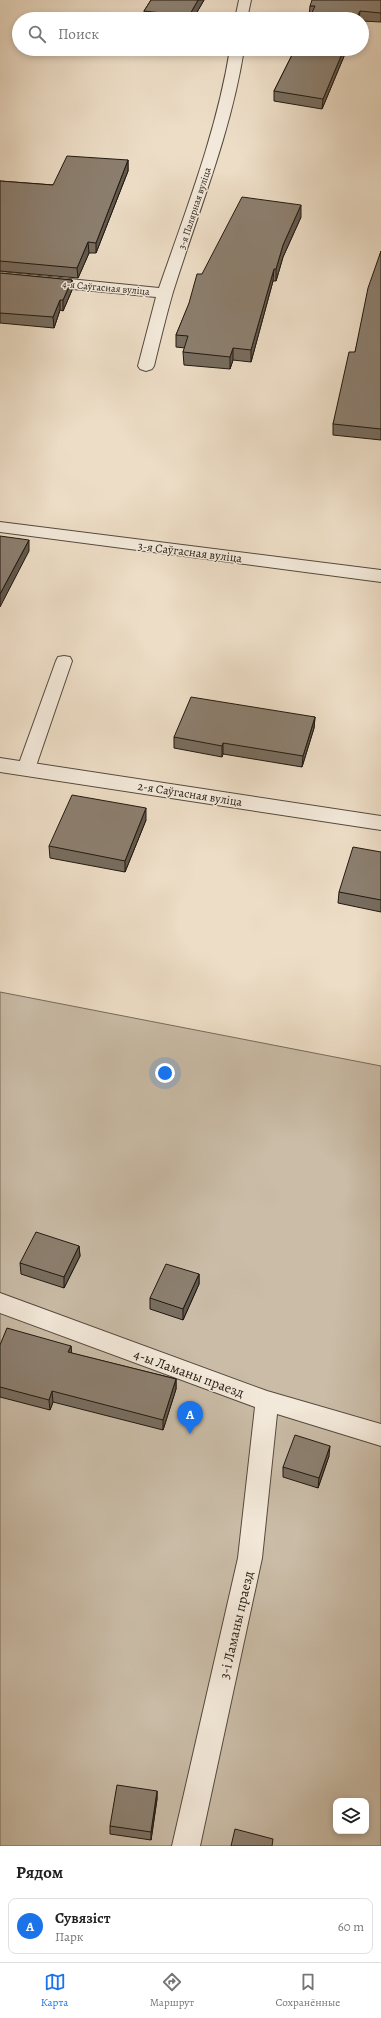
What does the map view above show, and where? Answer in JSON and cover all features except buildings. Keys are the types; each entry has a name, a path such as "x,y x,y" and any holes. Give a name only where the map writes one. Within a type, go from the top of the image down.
{"street":[{"path":"242,12 245,0"},
{"name":"3-я Палярная вуліца","path":"146,366 165,292 204,179 233,75 236,56"},
{"name":"4-я Саўгасная вуліца","path":"0,277 165,292"},
{"name":"3-я Саўгасная вуліца","path":"0,527 381,576"},
{"name":"2-я Саўгасная вуліца","path":"0,765 381,823"}],"lane":[{"path":"26,769 64,661"},
{"name":"4-ы Ламаны праезд","path":"0,1303 267,1401 381,1435"},
{"name":"3-і Ламаны праезд","path":"186,1846 250,1558 267,1401"}],"shaded area":[{"path":"0,992 381,1066 381,1846 0,1846"}],"place":[{"name":"Сувязіст","path":"190,1434"}]}
